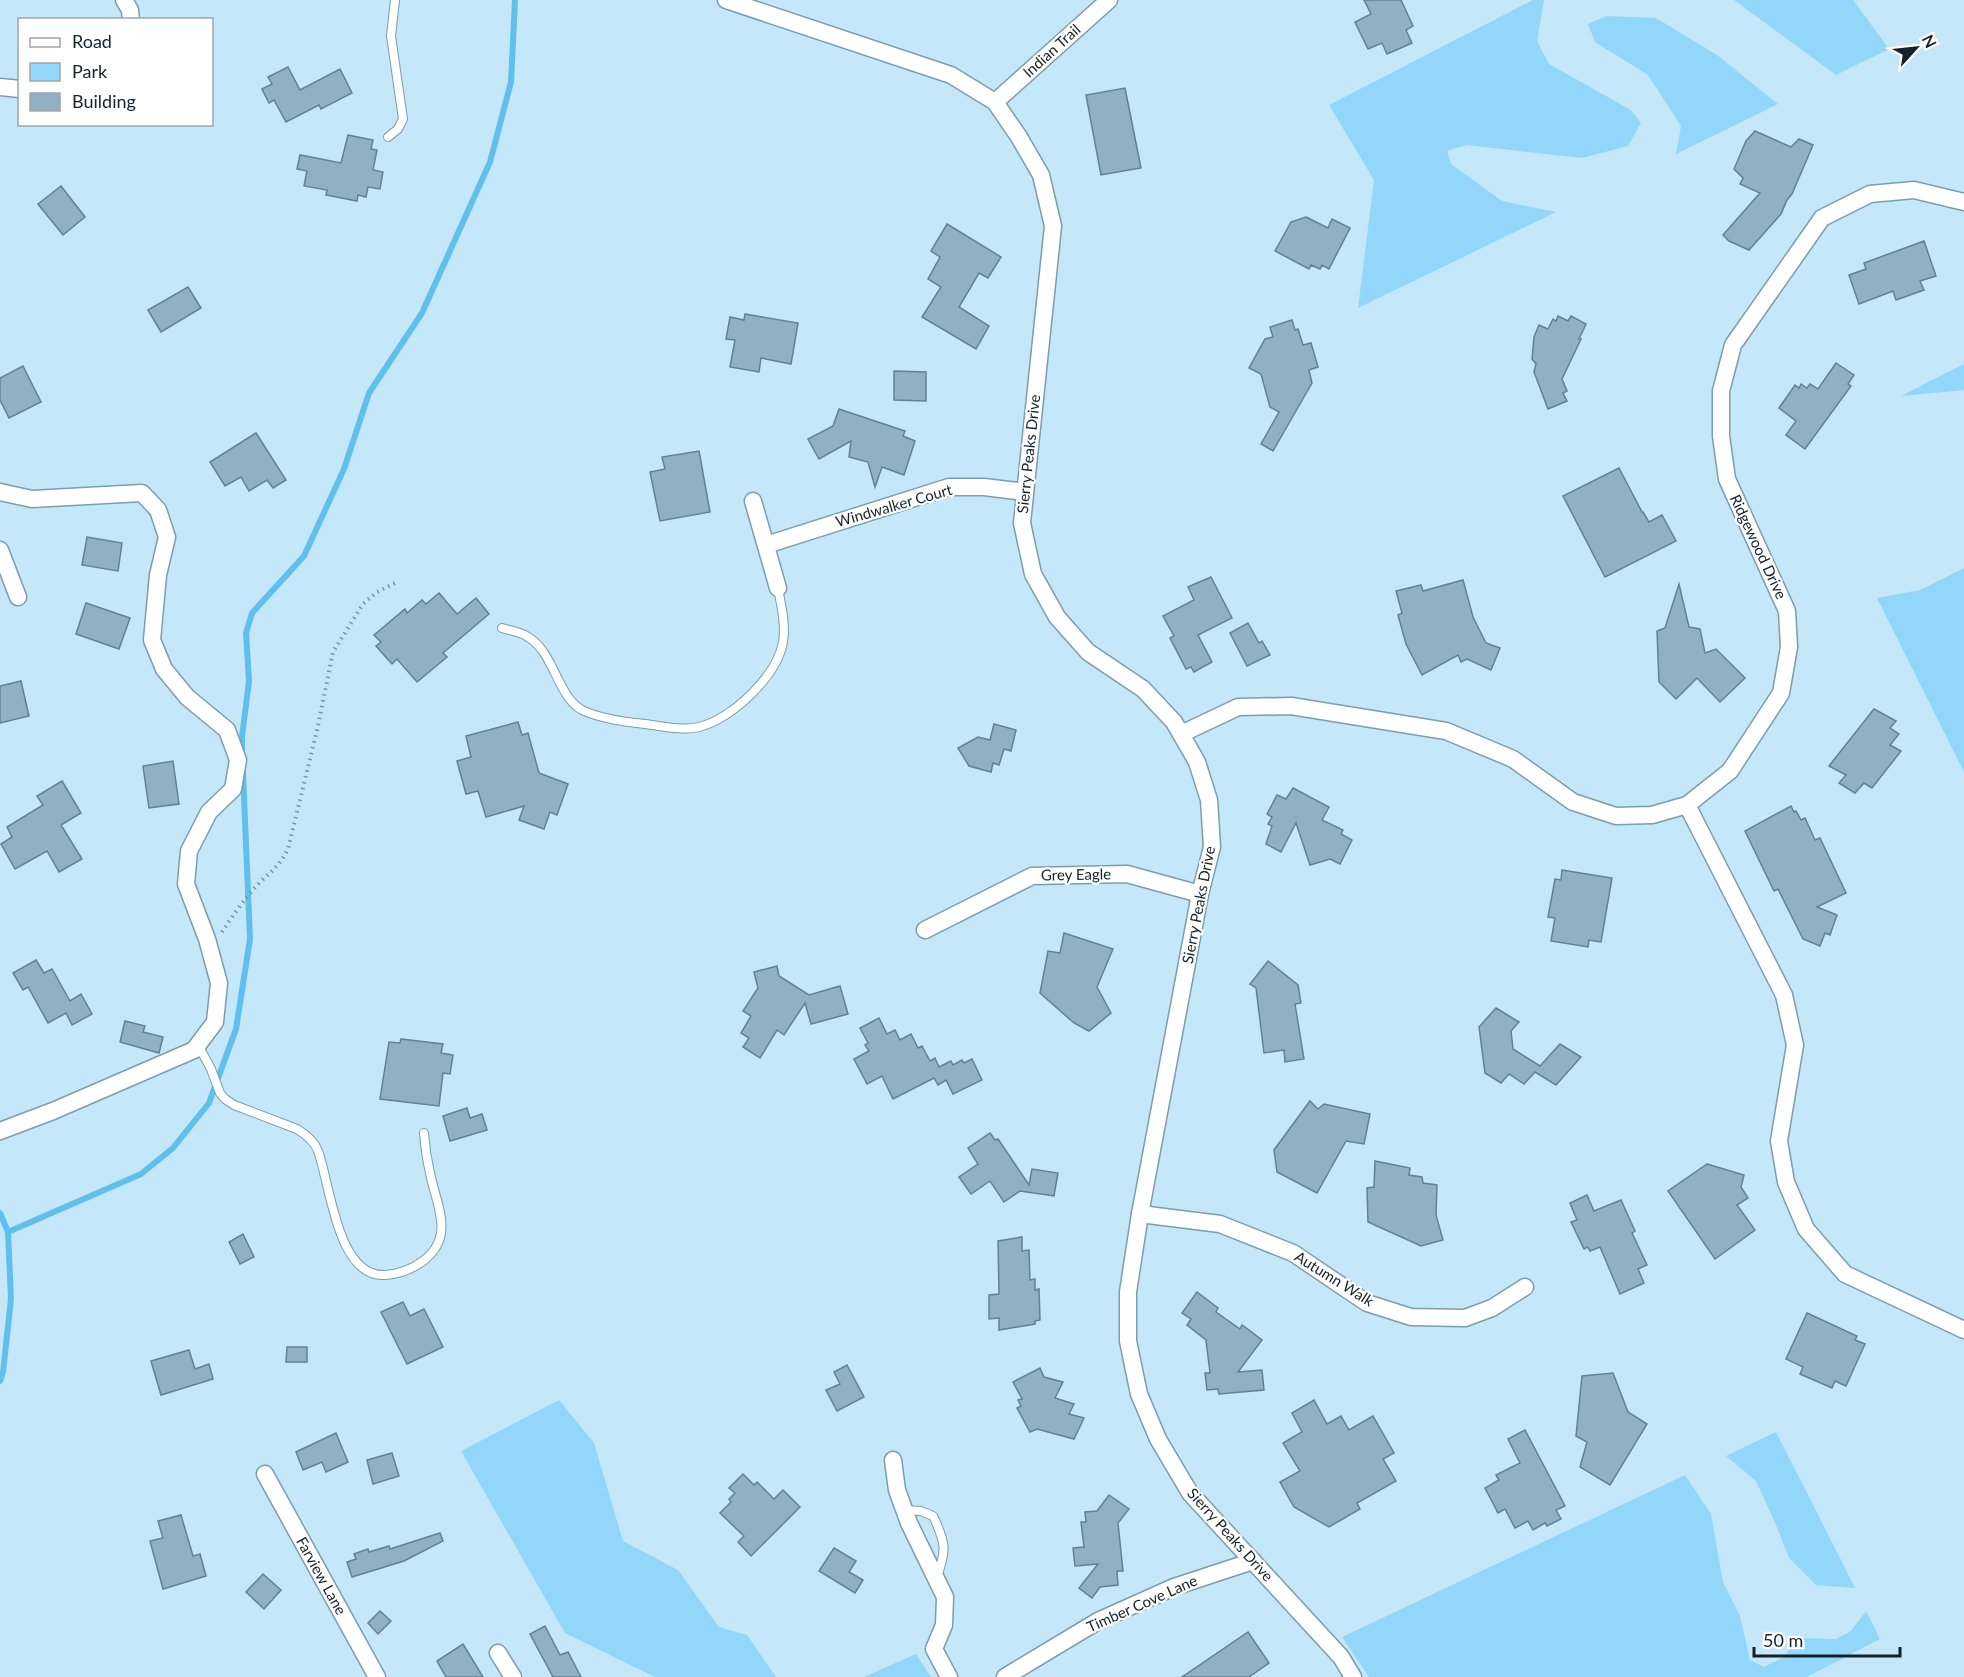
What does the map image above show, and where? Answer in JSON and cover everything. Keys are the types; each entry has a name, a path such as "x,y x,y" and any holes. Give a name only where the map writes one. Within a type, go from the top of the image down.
{"street":[{"path":"124,0 130,10 131,18"},
{"name":"Sierry Peaks Drive","path":"726,0 951,75 995,102 1019,137 1041,176 1053,226 1022,523 1033,574 1057,617 1088,652 1143,689 1174,722 1197,762 1209,800 1212,847 1200,894 1140,1214 1128,1292 1128,1341 1139,1394 1158,1439 1190,1493 1341,1657 1353,1677"},
{"name":"Indian Trail","path":"995,102 1109,0"},
{"path":"0,87 18,89"},
{"name":"Ridgewood Drive","path":"1181,734 1238,707 1291,706 1446,731 1513,759 1573,802 1616,816 1652,815 1687,805 1730,771 1781,693 1789,647 1787,611 1727,479 1721,436 1721,391 1733,345 1822,218 1870,194 1914,190 1964,202"},
{"name":"Windwalker Court","path":"766,544 949,487 984,487 1025,492"},
{"path":"0,492 32,499 142,493 158,510 167,537 158,575 152,639 164,669 187,697 227,730 238,760 233,789 209,812 189,851 186,884 210,950 219,983 216,1022 195,1050 53,1111 0,1131"},
{"path":"753,501 778,588"},
{"path":"0,550 18,597"},
{"path":"1687,805 1784,995 1795,1045 1779,1141 1786,1182 1806,1229 1845,1274 1964,1330"},
{"name":"Grey Eagle","path":"925,930 1032,876 1127,874 1200,894"},
{"name":"Autumn Walk","path":"1140,1214 1220,1224 1293,1253 1367,1302 1411,1317 1465,1318 1492,1308 1525,1287"},
{"path":"893,1460 897,1490 904,1510 945,1598 944,1625 934,1649 949,1677"},
{"name":"Farview Lane","path":"265,1474 377,1677"},
{"name":"Timber Cove Lane","path":"1010,1676 1098,1621 1174,1587 1253,1561"},
{"path":"498,1653 513,1677"}],"lane":[{"path":"388,137 398,129 403,119 391,36 395,0"},
{"path":"502,628 529,637 542,650 572,702 582,710 625,722 698,727 729,714 766,676 779,656 784,634 778,588"},
{"path":"198,1044 220,1093 225,1099 234,1105 297,1129 305,1134 318,1149 334,1217 343,1240 350,1254 372,1273 390,1275 416,1266 432,1252 441,1234 443,1222 429,1173 423,1133"},
{"path":"904,1510 921,1511 933,1516 942,1534 945,1557 936,1579"}],"path":[{"path":"210,950 230,919 259,883 280,864 288,849 333,652 363,604 377,592 397,582"}],"green space":[{"path":"1533,0 1544,0 1537,41 1549,64 1631,110 1641,123 1628,146 1582,158 1467,145 1447,151 1451,164 1502,201 1556,212 1358,308 1374,180 1329,105"},
{"path":"1734,0 1853,0 1889,49 1836,75"},
{"path":"1606,16 1656,18 1717,55 1778,104 1676,154 1681,126 1648,75 1595,42 1588,24"},
{"path":"1964,364 1964,390 1901,396"},
{"path":"1964,568 1964,772 1877,598 1920,590"},
{"path":"559,1400 594,1443 623,1541 678,1570 719,1627 747,1635 776,1677 655,1677 565,1633 461,1451"},
{"path":"1776,1432 1855,1588 1816,1585 1789,1558 1756,1481 1726,1456"},
{"path":"1685,1475 1711,1514 1723,1582 1740,1616 1750,1660 1764,1667 1784,1657 1797,1638 1836,1639 1851,1631 1866,1611 1880,1639 1807,1677 1369,1677 1342,1637"},
{"path":"916,1654 931,1677 864,1677"}],"building":[{"path":"1364,0 1401,0 1413,26 1406,30 1412,43 1387,54 1382,43 1368,49 1355,22 1371,14"},
{"path":"288,67 300,90 340,69 352,93 321,109 319,105 286,122 274,100 269,103 262,89 272,84 268,77"},
{"path":"1125,88 1141,168 1101,175 1086,95"},
{"path":"1755,131 1791,147 1799,139 1813,145 1781,214 1749,250 1729,241 1723,235 1760,193 1740,184 1743,178 1734,169 1746,141"},
{"path":"348,135 373,140 371,149 377,150 373,170 383,172 380,189 368,187 366,197 358,195 357,201 326,195 327,190 304,186 307,171 297,169 300,155 341,163"},
{"path":"61,186 85,217 63,235 38,204"},
{"path":"1306,217 1328,228 1332,219 1350,228 1329,269 1322,265 1320,269 1311,265 1309,269 1275,251 1291,222"},
{"path":"947,224 1001,257 988,278 979,273 959,307 989,326 976,349 922,317 941,287 928,279 940,257 931,251"},
{"path":"1924,241 1936,276 1920,281 1924,290 1896,300 1893,291 1859,304 1849,275 1866,269 1864,263"},
{"path":"188,287 201,308 161,332 148,310"},
{"path":"745,314 798,323 791,364 761,358 759,372 730,367 735,340 726,339 730,317 744,320"},
{"path":"1558,316 1568,321 1571,316 1586,324 1562,379 1567,391 1563,393 1567,401 1548,409 1534,372 1536,364 1532,359 1534,337 1539,325 1548,329 1553,319 1556,321"},
{"path":"1292,320 1295,330 1298,329 1303,345 1311,343 1318,367 1309,370 1312,383 1273,451 1261,444 1279,412 1270,407 1261,374 1249,368 1265,339 1273,337 1270,327"},
{"path":"1836,363 1854,375 1848,384 1851,386 1805,449 1786,435 1796,421 1779,408 1795,385 1799,388 1801,384 1807,388 1810,384 1818,389"},
{"path":"23,366 41,402 9,418 0,400 0,378"},
{"path":"894,371 926,372 926,401 894,400"},
{"path":"839,409 905,431 903,436 915,441 904,475 882,467 875,487 868,462 849,457 851,441 819,459 808,439 833,426"},
{"path":"256,433 286,480 273,488 267,480 249,491 241,477 225,486 210,462"},
{"path":"699,451 710,512 660,521 650,472 665,469 662,457"},
{"path":"1619,468 1649,522 1662,515 1676,541 1605,577 1563,496"},
{"path":"87,537 122,543 118,571 82,565"},
{"path":"1211,577 1232,618 1198,635 1212,662 1194,672 1191,667 1186,669 1170,638 1174,636 1163,616 1194,600 1188,587"},
{"path":"1463,580 1473,617 1486,643 1500,648 1491,670 1467,659 1461,662 1458,655 1422,675 1406,644 1398,615 1402,613 1396,591 1421,585 1423,591"},
{"path":"1679,584 1689,627 1700,629 1705,653 1716,649 1745,678 1720,702 1697,678 1676,699 1659,682 1657,631 1665,628"},
{"path":"439,593 457,614 476,598 489,614 443,653 447,657 417,682 397,659 392,664 376,646 381,642 374,635 405,609 407,613 422,600 426,604"},
{"path":"86,603 130,618 119,649 76,634"},
{"path":"1248,623 1259,643 1262,641 1270,655 1247,666 1230,633"},
{"path":"21,681 29,716 0,723 0,686"},
{"path":"1874,709 1896,721 1890,728 1899,734 1890,745 1901,751 1872,788 1864,783 1855,793 1839,783 1846,775 1829,766"},
{"path":"518,722 522,735 528,733 539,773 568,784 557,815 550,812 544,829 519,820 524,806 486,817 478,791 466,794 457,761 471,757 466,736"},
{"path":"994,724 1016,730 1011,751 1004,749 999,765 993,763 991,772 969,766 958,748 978,737 990,740"},
{"path":"173,761 179,804 149,808 143,766"},
{"path":"62,781 81,813 61,825 82,859 59,872 47,851 15,869 1,844 12,837 7,827 43,805 37,796"},
{"path":"1293,788 1329,807 1322,820 1343,830 1341,834 1352,840 1340,864 1330,859 1310,865 1296,823 1281,852 1266,844 1272,826 1268,824 1272,817 1267,814 1277,795 1286,799"},
{"path":"1791,806 1801,820 1805,818 1815,840 1820,838 1846,893 1817,907 1837,915 1830,935 1825,933 1820,946 1803,939 1778,889 1774,891 1745,831"},
{"path":"1562,870 1612,878 1601,942 1589,940 1588,947 1551,941 1555,918 1548,917 1555,879 1561,880"},
{"path":"1064,933 1113,949 1097,987 1111,1013 1089,1031 1074,1023 1040,993 1048,951 1060,953"},
{"path":"36,960 44,973 52,969 70,1001 81,994 92,1014 72,1025 66,1013 48,1023 28,987 23,990 13,973"},
{"path":"1268,961 1298,985 1301,1003 1295,1004 1304,1059 1285,1062 1284,1050 1264,1053 1256,988 1250,984"},
{"path":"777,966 779,976 809,995 840,986 848,1014 811,1024 805,1003 784,1035 777,1030 760,1058 743,1047 749,1038 741,1033 751,1016 743,1011 758,988 754,972"},
{"path":"1496,1008 1519,1022 1511,1031 1513,1049 1540,1066 1560,1044 1581,1057 1556,1085 1535,1072 1524,1084 1509,1074 1501,1083 1485,1073 1479,1027"},
{"path":"879,1018 887,1034 895,1030 900,1040 911,1034 918,1048 922,1046 930,1061 935,1058 939,1067 951,1061 953,1065 962,1060 964,1063 972,1059 982,1080 953,1094 946,1080 938,1085 934,1078 893,1099 882,1076 867,1084 854,1059 869,1051 865,1045 868,1043 860,1028"},
{"path":"125,1021 145,1026 143,1032 163,1037 159,1053 120,1042"},
{"path":"401,1039 443,1044 441,1053 453,1055 450,1074 443,1073 439,1106 380,1099 389,1042 400,1043"},
{"path":"1310,1101 1318,1109 1324,1104 1370,1114 1364,1144 1346,1141 1317,1193 1277,1172 1274,1150"},
{"path":"467,1108 470,1118 482,1114 487,1130 450,1141 443,1116"},
{"path":"990,1133 995,1140 998,1139 1029,1185 1032,1169 1058,1173 1054,1196 1020,1191 1004,1202 990,1181 971,1194 959,1177 978,1164 968,1148"},
{"path":"1375,1161 1410,1168 1409,1175 1422,1177 1423,1183 1437,1185 1436,1215 1443,1240 1421,1246 1368,1222 1367,1188 1374,1187"},
{"path":"1707,1164 1744,1175 1741,1187 1748,1198 1737,1205 1755,1230 1715,1259 1668,1191"},
{"path":"1587,1195 1594,1211 1621,1200 1635,1231 1632,1233 1647,1265 1638,1269 1644,1283 1620,1294 1600,1247 1590,1251 1588,1247 1584,1249 1571,1222 1577,1220 1570,1203"},
{"path":"243,1234 254,1257 240,1264 229,1242"},
{"path":"1022,1237 1022,1251 1029,1250 1030,1280 1035,1279 1035,1290 1039,1289 1040,1320 1035,1321 1035,1324 999,1330 999,1318 989,1319 989,1295 999,1294 998,1241"},
{"path":"1197,1292 1218,1308 1216,1312 1240,1329 1242,1325 1262,1340 1238,1372 1262,1370 1264,1390 1219,1394 1218,1389 1207,1390 1205,1373 1210,1373 1206,1340 1187,1325 1191,1319 1182,1313"},
{"path":"403,1302 410,1316 424,1309 443,1347 407,1364 381,1312"},
{"path":"1807,1313 1857,1336 1855,1340 1865,1344 1846,1386 1835,1381 1832,1388 1800,1374 1803,1367 1786,1359"},
{"path":"287,1347 307,1347 307,1362 286,1362"},
{"path":"189,1350 195,1369 209,1364 213,1379 161,1395 151,1361"},
{"path":"847,1365 864,1397 837,1411 826,1390 840,1384 834,1372"},
{"path":"1040,1368 1044,1377 1063,1382 1055,1398 1074,1404 1069,1414 1084,1418 1074,1439 1037,1429 1030,1432 1017,1408 1021,1406 1018,1400 1022,1399 1013,1382"},
{"path":"1613,1373 1628,1412 1647,1424 1610,1485 1580,1467 1587,1442 1576,1436 1582,1376"},
{"path":"1314,1400 1327,1424 1341,1416 1349,1430 1373,1416 1394,1453 1383,1459 1396,1481 1357,1503 1360,1509 1329,1527 1294,1507 1280,1482 1300,1471 1283,1443 1302,1432 1292,1413"},
{"path":"1525,1430 1565,1506 1556,1510 1561,1519 1547,1526 1545,1523 1533,1530 1528,1521 1515,1528 1505,1509 1498,1513 1485,1488 1499,1480 1496,1475 1520,1463 1508,1439"},
{"path":"336,1433 348,1462 326,1472 322,1462 303,1470 296,1452"},
{"path":"392,1453 399,1476 373,1484 367,1460"},
{"path":"743,1474 754,1485 757,1482 774,1499 783,1490 800,1507 751,1556 738,1542 744,1536 720,1513 731,1502 729,1499 735,1493 729,1488"},
{"path":"1109,1495 1129,1509 1118,1523 1123,1571 1117,1571 1118,1585 1100,1587 1092,1598 1079,1588 1098,1564 1075,1566 1073,1548 1084,1547 1081,1522 1086,1522 1085,1512 1097,1511"},
{"path":"181,1515 193,1556 200,1554 206,1576 163,1589 150,1541 163,1538 158,1521"},
{"path":"440,1533 443,1541 404,1561 352,1577 347,1562 356,1559 354,1554 389,1546 390,1549"},
{"path":"834,1548 856,1561 849,1572 863,1580 855,1593 819,1571"},
{"path":"263,1574 281,1590 264,1609 246,1592"},
{"path":"380,1611 391,1621 378,1634 368,1623"},
{"path":"545,1626 560,1655 568,1652 581,1677 553,1677 530,1634"},
{"path":"1248,1632 1269,1663 1249,1677 1182,1677"},
{"path":"463,1644 483,1677 446,1677 437,1661"}],"waterway":[{"path":"242,754 249,681 246,633 252,613 304,556 344,469 369,393 422,313 490,162 511,82 515,0"},
{"path":"8,1232 141,1174 173,1148 209,1103 236,1029 250,939 243,773"},
{"path":"0,1213 8,1232 11,1299 0,1381"}]}
